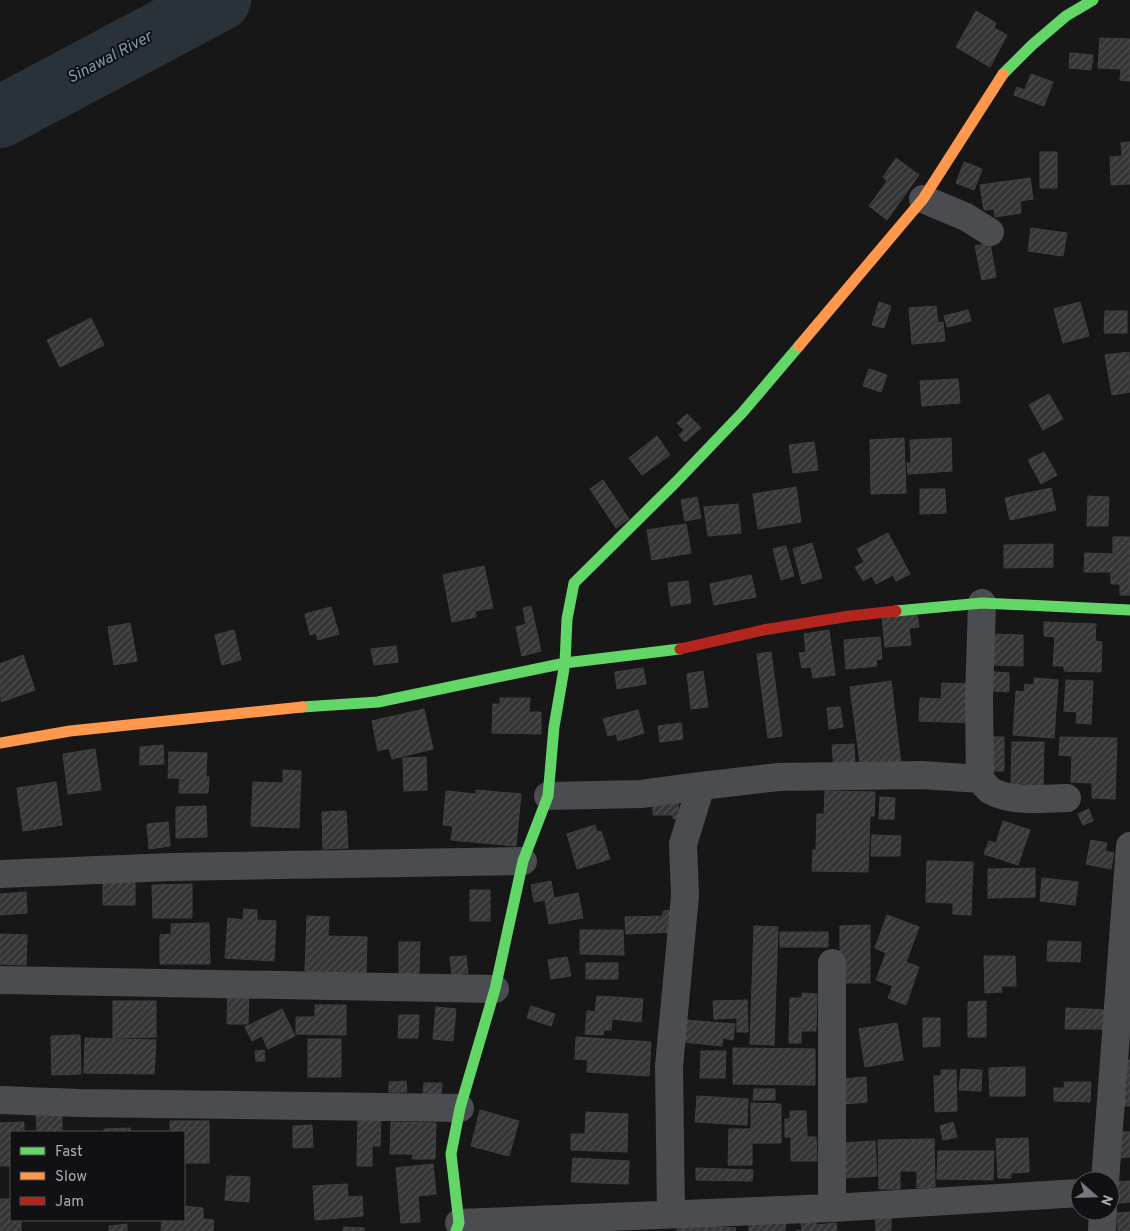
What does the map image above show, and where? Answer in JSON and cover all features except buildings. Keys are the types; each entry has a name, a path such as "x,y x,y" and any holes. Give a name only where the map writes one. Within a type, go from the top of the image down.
{"street":[{"path":"1070,1194 832,1208 671,1213 457,1227 451,1154 460,1108 495,990 523,861 548,796 554,727 565,663 567,619 574,583 676,482 742,412 824,318 923,199 1003,74 1032,45 1066,16 1093,0"},
{"path":"923,199 966,217 990,232"},
{"path":"982,603 979,698 980,779 990,790 1005,796 1033,799 1067,798"},
{"path":"0,743 70,731 299,707 378,702 565,663 681,649 763,630 850,616 982,603 1130,610"},
{"path":"548,796 641,794 778,777 922,775 980,779"},
{"path":"671,1213 669,1066 685,896 683,844 701,786"},
{"path":"1106,1171 1130,846"},
{"path":"0,874 206,866 523,861"},
{"path":"832,963 832,1208"},
{"path":"0,980 495,990"},
{"path":"0,1100 79,1103 460,1108"}],"waterway":[{"name":"Sinawal River","path":"0,117 220,0"}],"traffic: fast":[{"path":"1003,74 1032,45 1066,16 1093,0"},
{"path":"302,707 378,702 565,663 567,619 574,583 676,482 742,413 799,346"},
{"path":"896,611 982,603 1130,610"},
{"path":"456,1231 459,1223 451,1154 460,1108 495,989 523,861 548,796 554,727 565,663 680,649"}],"traffic: slow":[{"path":"799,346 923,199 1003,74"},
{"path":"0,743 70,731 302,707"}],"traffic: jam":[{"path":"680,649 763,630 850,616 896,611"}]}
